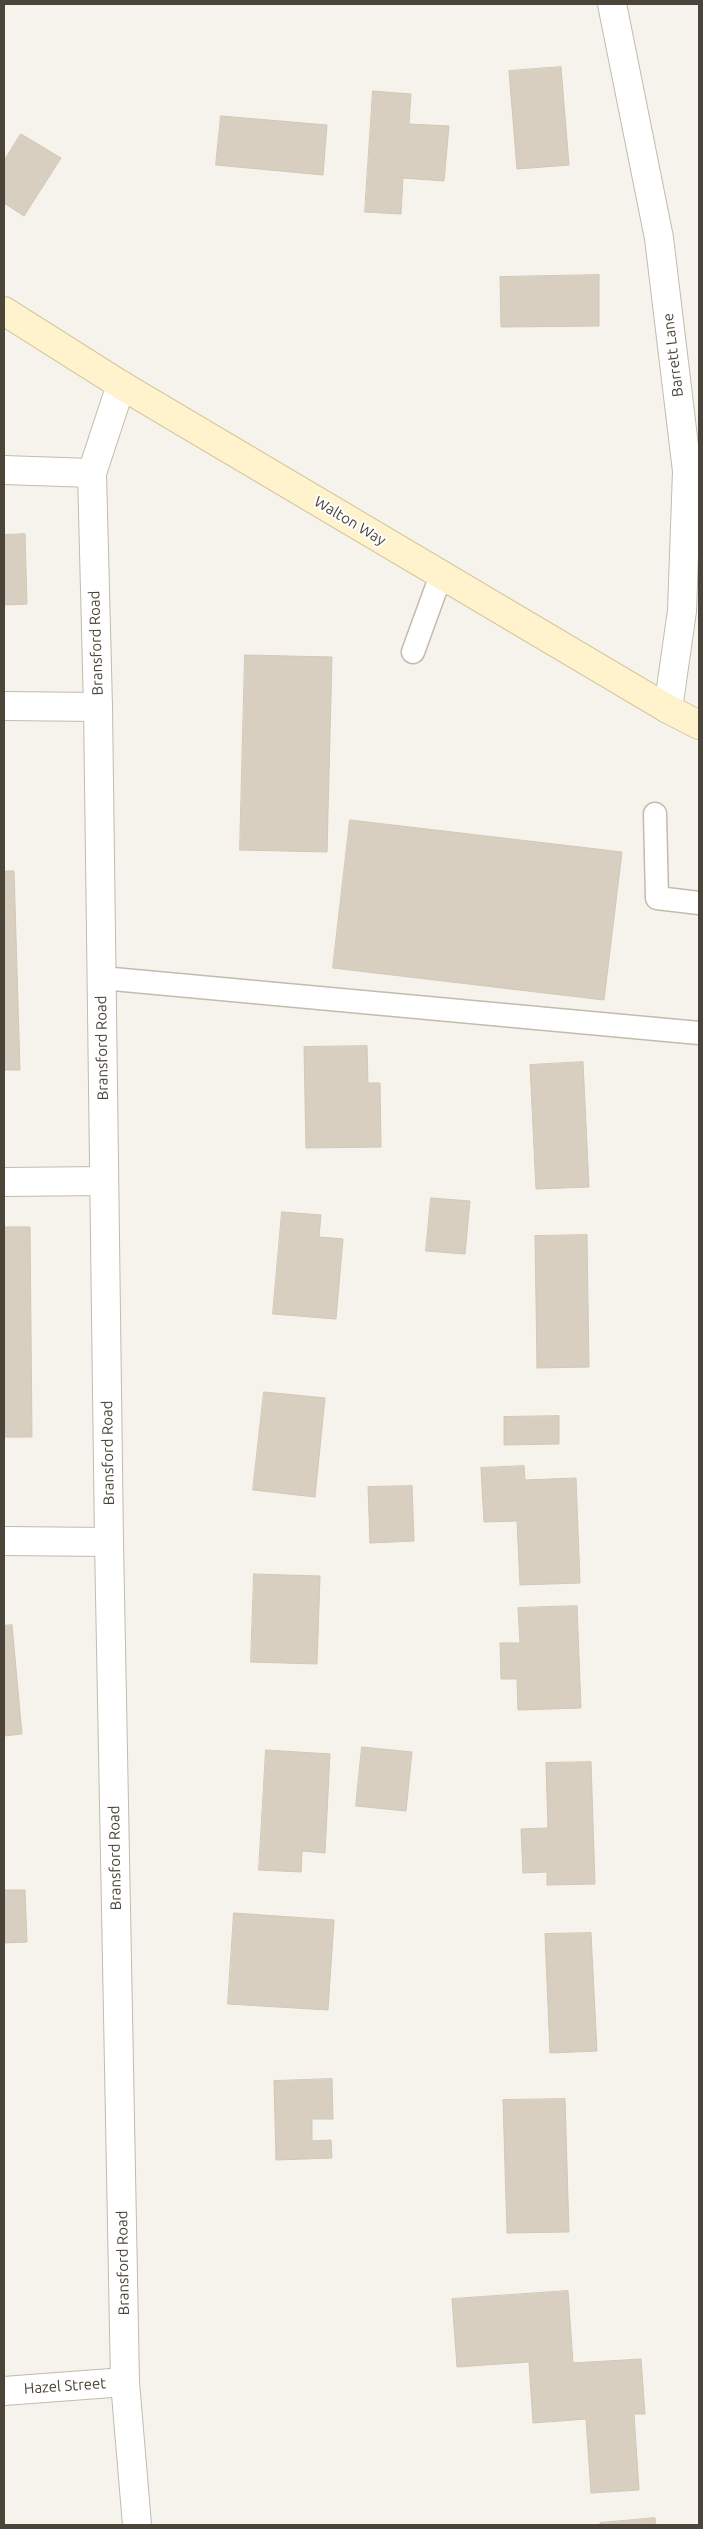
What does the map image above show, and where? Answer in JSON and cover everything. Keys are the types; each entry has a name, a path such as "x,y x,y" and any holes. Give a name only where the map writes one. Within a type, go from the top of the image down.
{"main road":[{"name":"Walton Way","path":"4,311 121,385 668,709 699,725"}],"street":[{"name":"Barrett Lane","path":"612,4 659,238 687,471 682,611 668,709"},
{"name":"Bransford Road","path":"121,385 92,473 98,707 109,1542 125,2382 138,2525"},
{"path":"4,470 92,473"},
{"path":"4,706 98,707"},
{"path":"4,1182 104,1181"},
{"path":"4,1541 109,1542"},
{"name":"Hazel Street","path":"4,2391 125,2382"}],"lane":[{"path":"412,652 441,575"},
{"path":"655,814 657,898 699,903"},
{"path":"102,978 699,1032"}],"building":[{"path":"561,67 569,165 517,169 509,71"},
{"path":"373,91 411,94 409,124 449,126 444,181 403,178 401,214 365,212"},
{"path":"221,116 327,125 323,175 216,165"},
{"path":"21,134 61,158 24,216 4,203 4,161"},
{"path":"599,275 599,326 501,327 500,277"},
{"path":"25,534 27,604 4,605 4,535"},
{"path":"245,655 332,657 327,852 240,850"},
{"path":"350,820 622,852 604,1000 333,968"},
{"path":"4,871 14,871 20,1070 4,1070"},
{"path":"367,1046 368,1083 380,1083 381,1147 306,1148 304,1047"},
{"path":"583,1062 589,1187 536,1189 530,1065"},
{"path":"431,1198 470,1201 465,1254 426,1251"},
{"path":"282,1212 321,1215 319,1237 343,1239 336,1319 273,1314"},
{"path":"4,1227 30,1227 32,1437 4,1437"},
{"path":"587,1235 589,1367 537,1368 535,1236"},
{"path":"264,1392 325,1398 315,1497 253,1490"},
{"path":"559,1416 559,1444 504,1445 504,1417"},
{"path":"524,1466 525,1480 576,1478 580,1583 520,1585 517,1521 484,1522 481,1468"},
{"path":"412,1486 414,1541 370,1543 368,1487"},
{"path":"254,1574 320,1576 317,1664 251,1662"},
{"path":"577,1606 581,1708 518,1710 517,1679 501,1679 500,1643 520,1643 518,1608"},
{"path":"12,1625 22,1734 4,1736 4,1626"},
{"path":"362,1747 412,1752 406,1811 356,1806"},
{"path":"266,1750 330,1754 325,1853 302,1851 301,1872 259,1870"},
{"path":"591,1762 595,1884 547,1885 547,1872 523,1873 521,1829 548,1828 546,1763"},
{"path":"4,1890 25,1890 27,1942 4,1943"},
{"path":"234,1913 334,1920 328,2010 228,2004"},
{"path":"591,1933 597,2051 550,2053 545,1934"},
{"path":"332,2079 333,2119 312,2119 312,2141 331,2140 332,2158 276,2160 274,2081"},
{"path":"565,2099 569,2232 507,2233 503,2100"},
{"path":"568,2291 573,2363 641,2359 645,2414 634,2414 639,2490 591,2493 586,2419 533,2423 529,2362 457,2367 452,2299"},
{"path":"655,2518 656,2525 600,2525 600,2523"}]}
